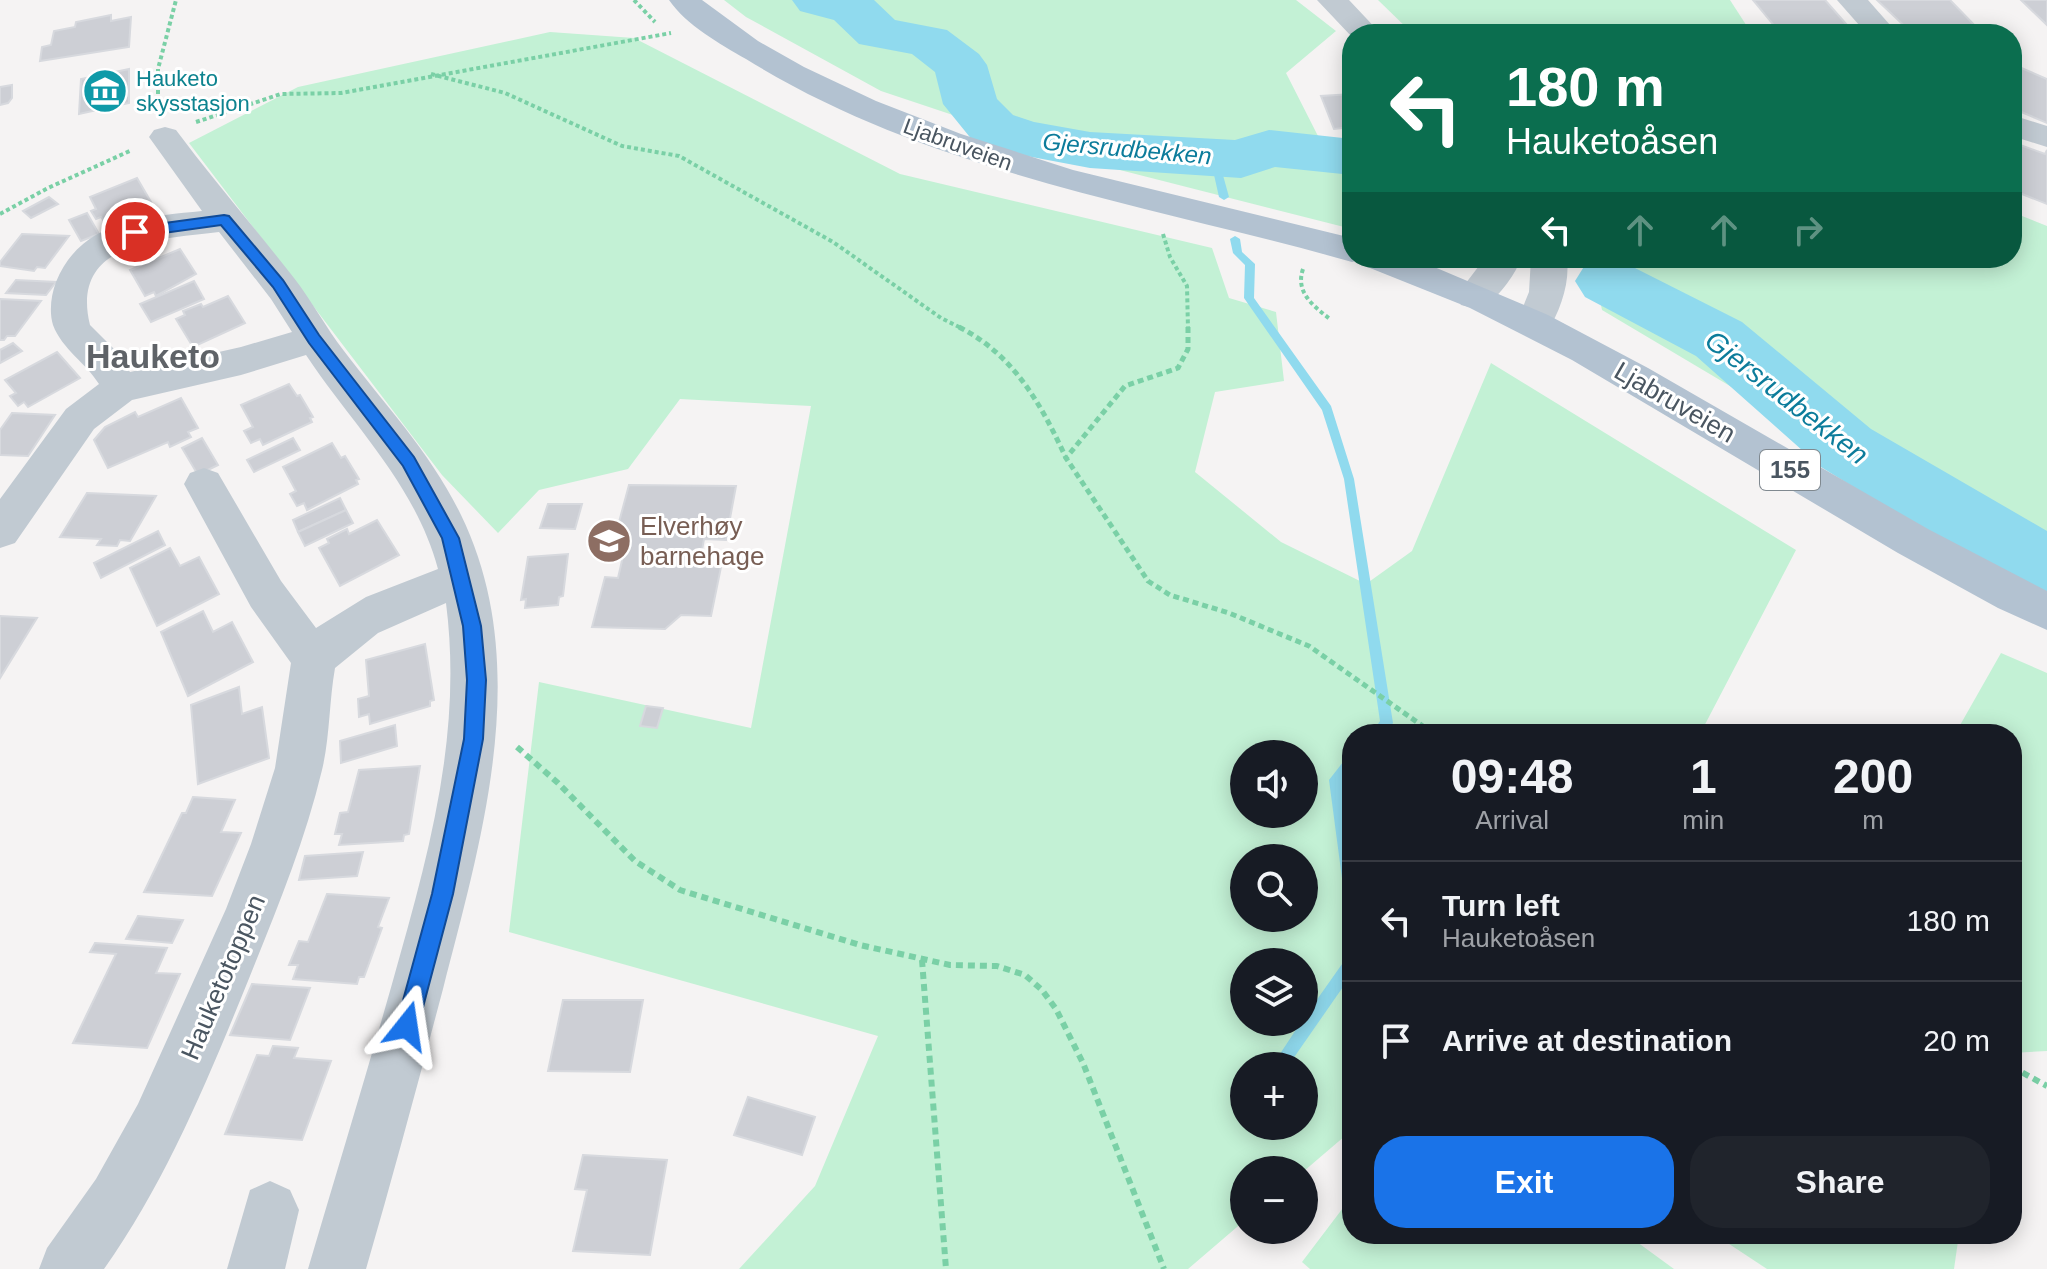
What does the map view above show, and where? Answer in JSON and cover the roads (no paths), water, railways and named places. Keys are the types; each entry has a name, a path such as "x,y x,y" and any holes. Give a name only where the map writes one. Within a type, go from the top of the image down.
{"main road":[{"name":"Ljabruveien","path":"684,0 727,35 776,66 823,90 944,141 1080,183 1342,248"},
{"name":"Ljabruveien","path":"1403,268 1534,324 1634,377 1895,531 2047,612"}],"street":[{"path":"1332,0 1356,24"},
{"path":"1852,0 1874,24"},
{"path":"2022,128 2047,137"},
{"path":"165,136 224,220 278,283 314,339 409,461 450,538 472,626 476,680 473,739 442,894 392,1083 337,1269"},
{"path":"120,388 109,367 73,330 69,311 71,292 83,262 104,244 126,234 224,220"},
{"path":"1474,296 1498,268"},
{"path":"1534,324 1543,307 1549,268"},
{"path":"0,531 80,419 120,388 241,361 314,339"},
{"path":"204,484 266,594 314,660 328,641 354,624 462,578"},
{"name":"Hauketotoppen","path":"68,1269 96,1233 137,1164 194,1048 267,873 300,765 307,692 314,660"},
{"path":"256,1269 270,1210"}],"waterway":[{"name":"Gjersrudbekken","path":"818,0 852,9 878,33 928,41 960,65 971,104 993,128 1026,139 1090,150 1241,159 1269,148 1342,156"},
{"path":"1214,157 1224,197"},
{"path":"1235,239 1238,253 1250,264 1249,298 1327,409 1349,479 1386,724"},
{"name":"Gjersrudbekken","path":"1607,281 1719,339 1846,448 2047,568"},
{"path":"1342,772 1335,780 1342,830"},
{"path":"1289,1052 1342,976"}],"place":[{"name":"Hauketo skysstasjon","path":"105,91"},
{"name":"Elverhøy barnehage","path":"609,541"}],"district":[{"name":"Hauketo","path":"153,356"}]}
